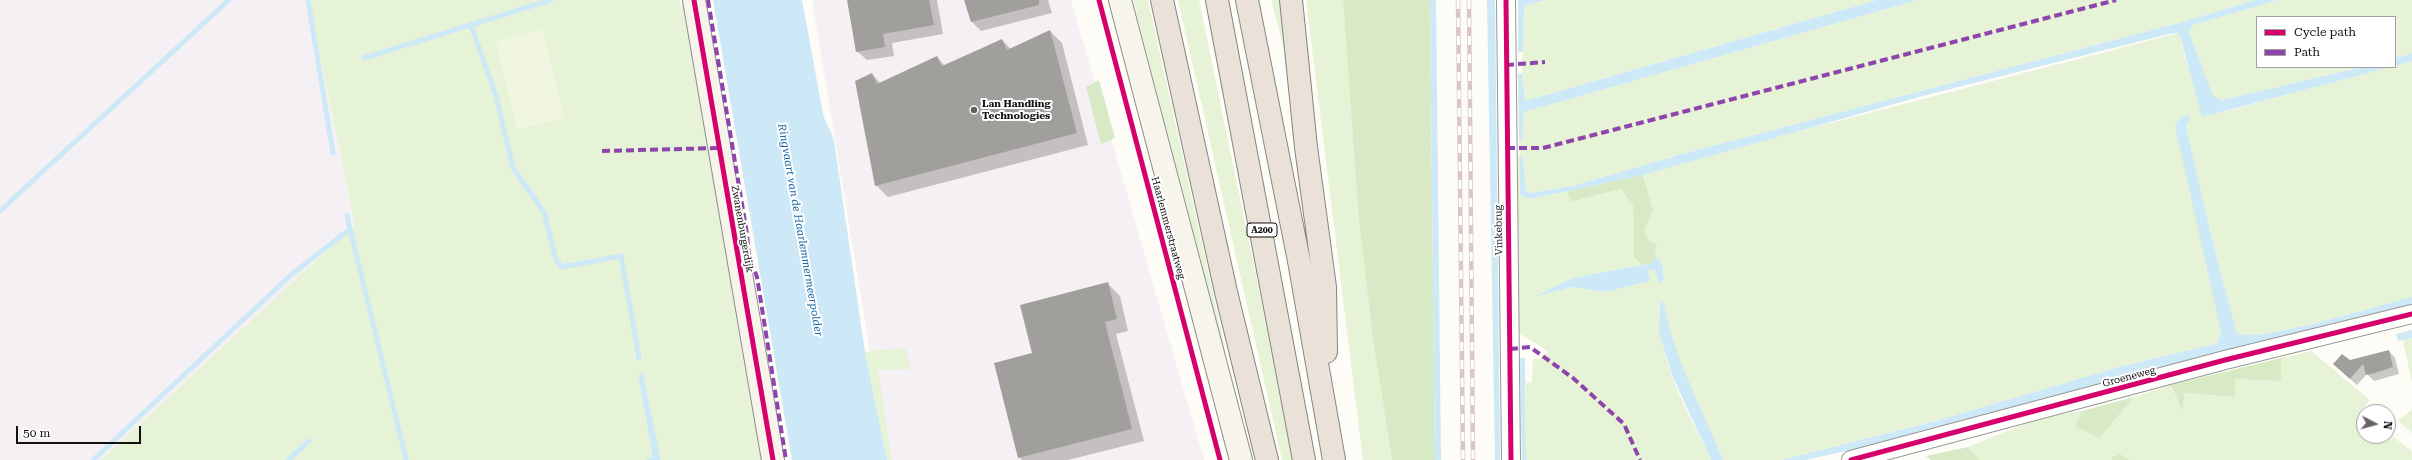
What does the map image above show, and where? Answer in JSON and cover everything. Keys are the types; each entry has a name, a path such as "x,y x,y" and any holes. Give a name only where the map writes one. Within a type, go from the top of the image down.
{"highway":[{"path":"1162,0 1226,292 1267,460"},
{"name":"A200","path":"1217,0 1304,460"},
{"name":"A200","path":"1247,0 1326,409 1334,460"},
{"name":"A200","path":"1291,0 1306,147 1325,287 1326,409"}],"main road":[{"name":"Zwanenburgerdijk","path":"694,0 774,460"},
{"name":"Haarlemmerstraatweg","path":"1120,0 1241,460"}],"street":[{"name":"Vinkebrug","path":"1506,0 1511,460"},
{"name":"Groeneweg","path":"1851,460 2225,360 2412,314"}],"shaded area":[{"path":"0,0 308,0 355,224 101,460 0,460"},
{"path":"812,0 1071,0 1204,460 888,460"}],"green space":[{"path":"308,0 679,0 680,4 688,10 762,460 660,460 643,374 638,376 654,460 101,460 355,224"},
{"path":"1133,0 1148,0 1225,353"},
{"path":"1178,0 1199,0 1268,334 1292,460 1282,460"},
{"path":"1271,0 1287,0 1295,91 1274,11"},
{"path":"1306,0 1343,0 1358,211 1373,341 1392,460 1363,460"},
{"path":"1343,0 1430,0 1435,460 1392,460 1373,341 1358,211"},
{"path":"1545,0 1877,0 1525,101 1522,74 1524,6"},
{"path":"1918,0 2256,0 2175,24 1682,154 1573,186 1531,193 1526,190 1523,159 1520,194 1530,199 1567,191 1571,202 1621,189 1633,205 1634,257 1642,265 1572,278 1537,296 1572,287 1606,292 1650,281 1648,269 1655,269 1659,283 1663,283 1662,265 1655,256 1657,243 1649,241 1644,230 1653,210 1643,175 1780,136 2179,33 2186,62 2223,112 2386,68 2396,68 2396,65 2412,61 2412,297 2321,322 2293,328 2248,335 2237,333 2217,259 2186,127 2190,119 2187,114 2178,120 2221,332 2218,343 2119,367 1936,421 1781,460 1723,460 1683,372 1671,338 1664,303 1660,302 1660,323 1668,364 1683,403 1711,460 1526,460 1526,383 1532,382 1533,359 1540,359 1548,351 1517,332 1514,155 1520,156 1519,141 1522,139 1524,112"},
{"path":"2278,0 2412,0 2412,53 2396,58 2396,16 2256,16 2256,68 2358,68 2222,100 2212,96 2189,32 2193,25"},
{"path":"542,30 564,118 518,129 496,42"},
{"path":"1099,80 1115,138 1101,144 1086,87"},
{"path":"1643,175 1653,210 1644,230 1649,241 1657,243 1654,263 1642,265 1634,257 1633,205 1621,189 1571,202 1567,191"},
{"path":"2412,338 2412,383 2403,340"},
{"path":"906,347 910,369 878,370 892,460 887,460 865,352"},
{"path":"2311,351 2370,400 2367,404 2356,404 2356,444 2396,444 2396,439 2412,451 2412,460 2120,460 2111,458 2112,460 1980,460 1968,447 2039,418 2082,411 2075,426 2099,439 2134,397 2171,385 2181,410 2185,393 2234,397 2234,379 2281,380 2281,358"},
{"path":"2281,358 2281,381 2235,379 2235,397 2185,393 2182,411 2171,385"},
{"path":"2134,397 2099,439 2075,426 2082,411"},
{"path":"2412,409 2412,433 2398,421"},
{"path":"1968,447 1980,460 1931,460 1926,456"},
{"path":"2120,454 2129,460 2112,460 2111,458"}],"water":[{"name":"Ringvaart van de Haarlemmermeerpolder","path":"713,0 802,0 823,114 834,141 865,352 887,460 792,460"},
{"path":"1430,0 1436,0 1441,460 1435,460"},
{"path":"1487,0 1495,0 1500,460 1495,460"},
{"path":"1518,0 1545,0 1524,6 1523,51 1518,53"},
{"path":"1877,0 1918,0 1524,112 1522,140 1519,140 1518,73 1522,74 1525,101"},
{"path":"2256,0 2278,0 2193,25 2189,32 2213,96 2222,100 2358,68 2387,68 2202,117 2179,33 2169,34 1930,94 1643,175 1530,199 1520,195 1520,156 1523,159 1526,190 1530,193 1573,186 1682,154 2175,24"},
{"path":"2412,53 2412,61 2396,66 2396,58"},
{"path":"2187,114 2190,119 2186,127 2217,259 2237,333 2248,335 2293,328 2321,322 2412,297 2412,304 2302,336 1871,445 1867,450 1864,447 1805,460 1781,460 1936,421 2119,367 2218,343 2221,332 2175,126 2178,120"},
{"path":"1655,256 1662,265 1663,283 1659,283 1654,269 1648,270 1650,281 1606,292 1572,287 1534,297 1572,278 1653,263"},
{"path":"1660,302 1664,303 1674,344 1689,383 1723,460 1711,460 1672,375 1659,333"},
{"path":"2412,330 2412,338 2398,341 2396,334"},
{"path":"1520,358 1525,358 1526,460 1522,460"},
{"path":"643,374 660,460 654,460 653,457 638,375"}],"building":[{"path":"847,0 929,0 934,25 883,34 885,47 856,52"},
{"path":"964,0 1039,0 1039,5 971,22"},
{"path":"1050,30 1077,133 875,186 855,81 872,73 877,84 937,56 942,66 1002,39 1007,50"},
{"path":"1108,282 1117,319 1105,322 1132,429 1018,458 994,363 1032,353 1020,305"},
{"path":"2389,350 2393,367 2375,373 2366,375 2363,364 2350,379 2333,364 2342,354 2350,360"}],"waterway":[{"path":"0,211 229,0"},
{"path":"308,0 333,153"},
{"path":"364,58 551,0"},
{"path":"471,25 496,96 513,168 544,212 556,260 562,267 621,256 639,358"},
{"path":"93,460 292,274 350,229 347,215"},
{"path":"350,229 406,459"},
{"path":"288,460 309,441"},
{"path":"649,460 657,459"}],"railway":[{"path":"1458,0 1463,460"},
{"path":"1469,0 1473,460"}],"marked path":[{"path":"708,0 747,234 749,256 757,277 786,460"},
{"path":"1507,148 1543,148 2116,0"},
{"path":"1506,65 1545,62"},
{"path":"602,151 719,148"},
{"path":"1510,349 1530,347 1573,378 1624,424 1640,460"}],"cycle path":[{"path":"694,0 773,460"},
{"path":"1099,0 1220,460"},
{"path":"1506,0 1511,460"},
{"path":"1851,460 2225,360 2412,314"}],"place":[{"name":"Lan Handling Technologies","path":"974,110"}]}
